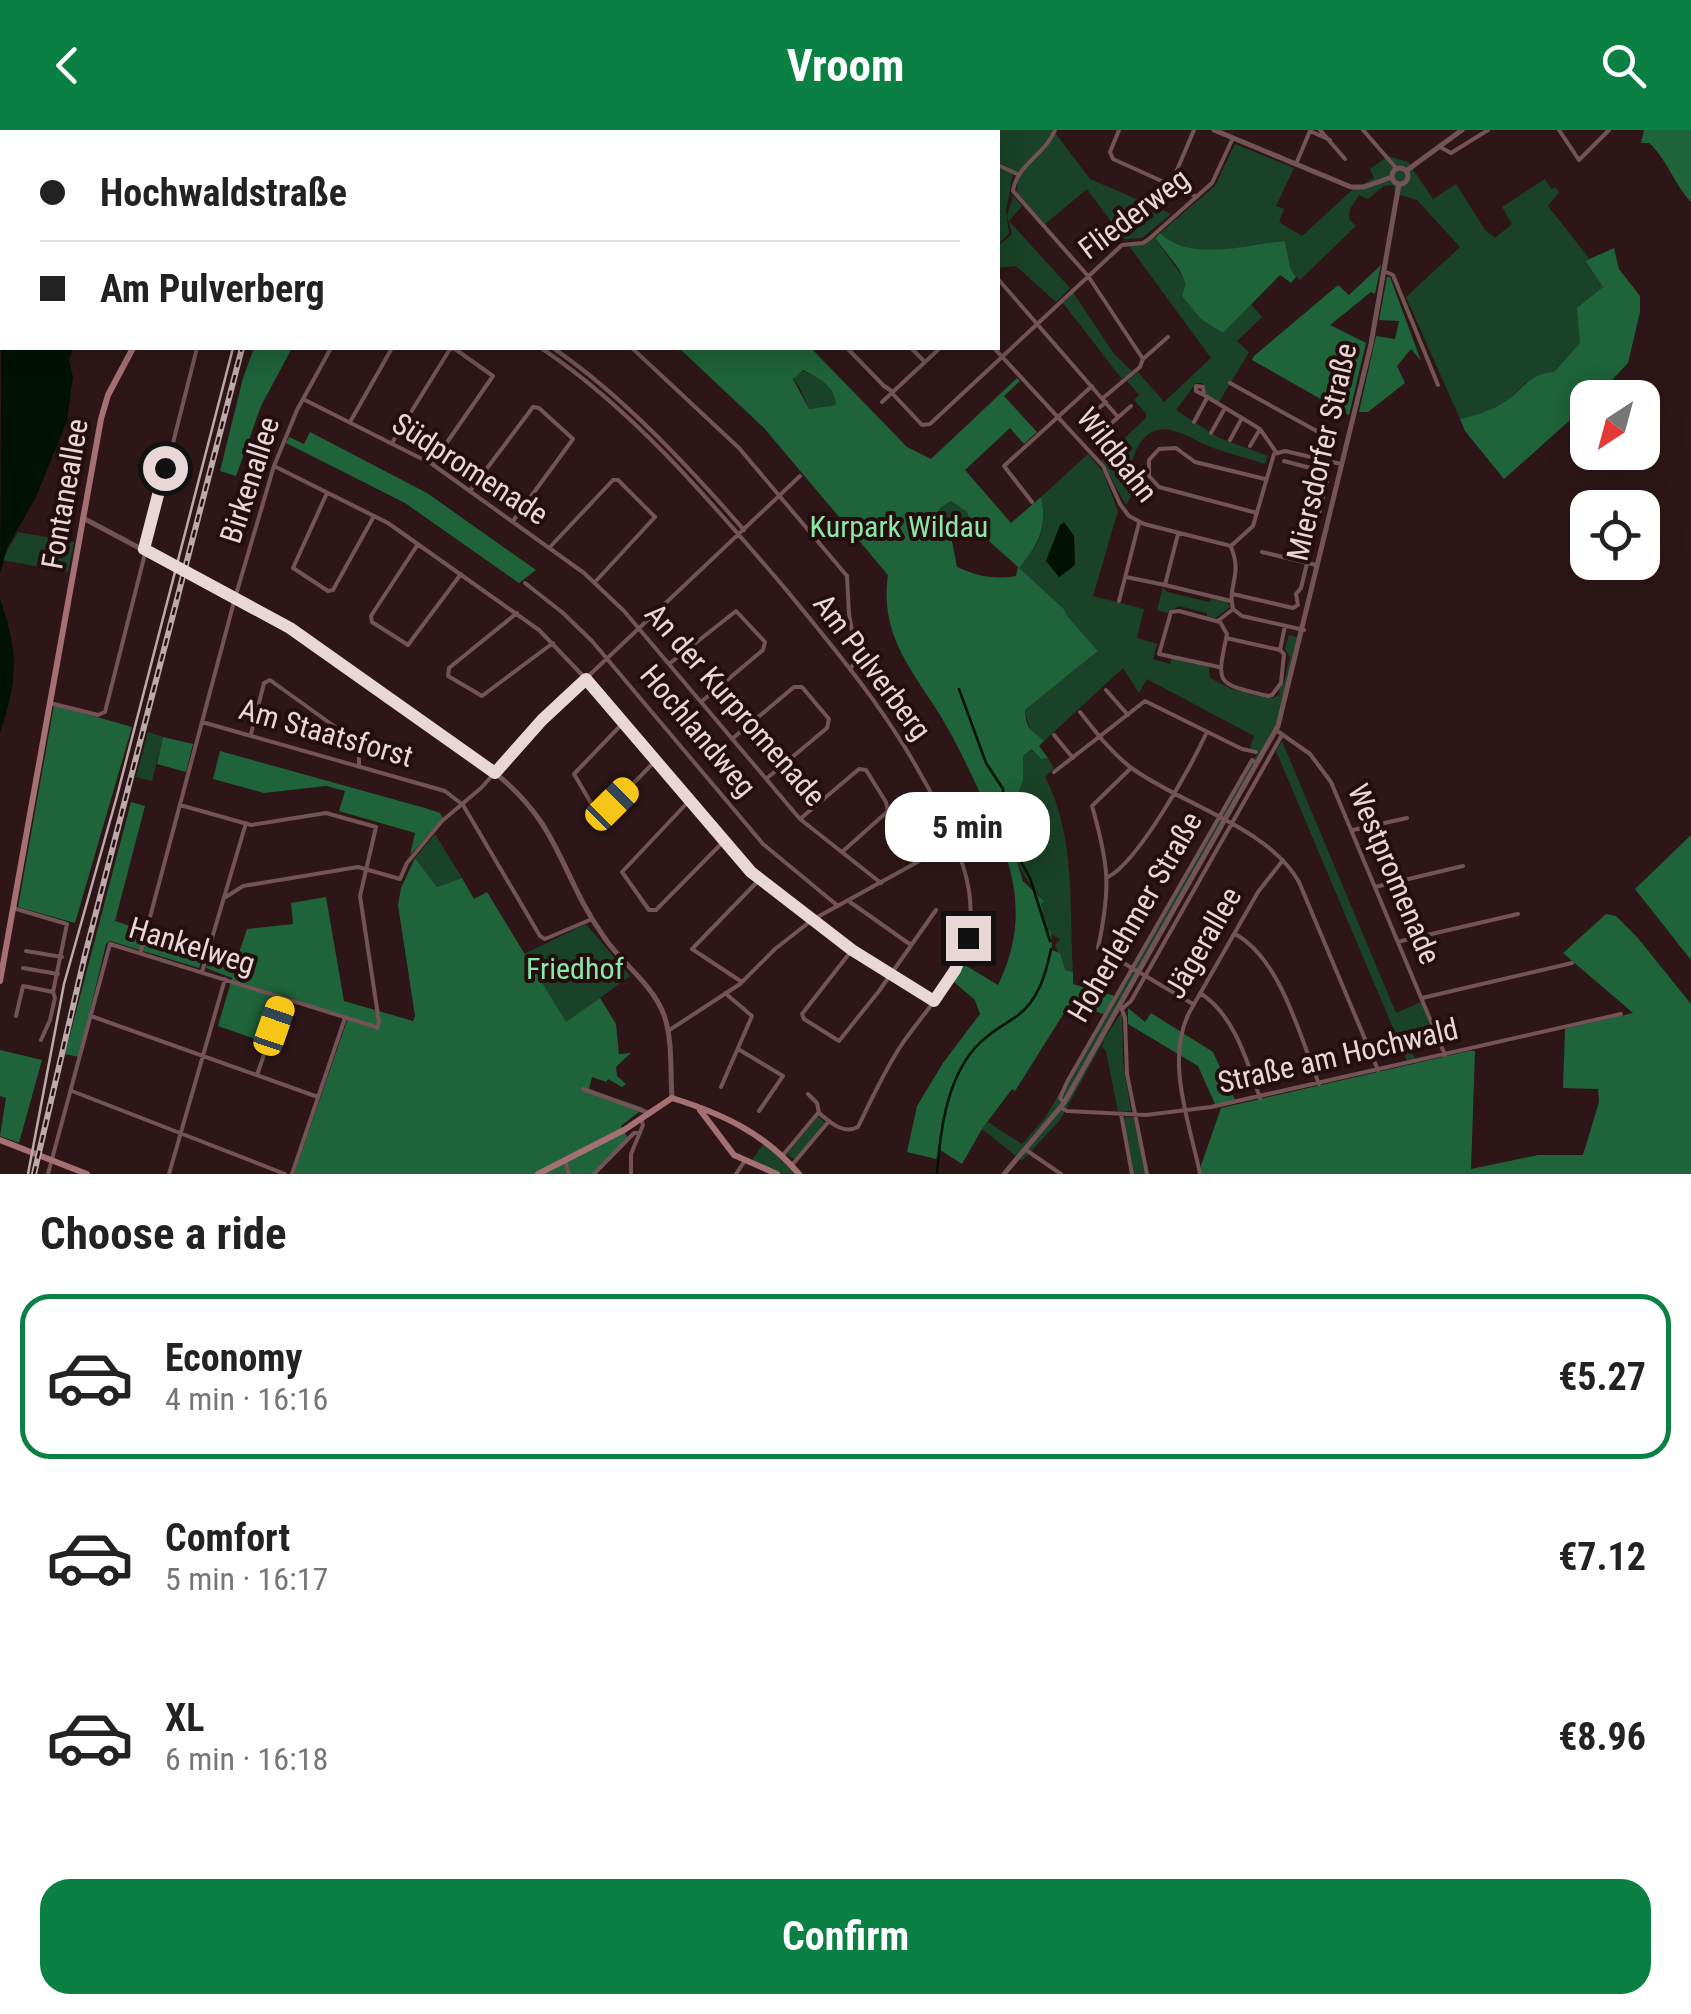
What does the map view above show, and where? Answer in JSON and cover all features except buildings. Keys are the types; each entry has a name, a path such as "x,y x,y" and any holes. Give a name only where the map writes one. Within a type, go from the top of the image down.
{"main road":[{"name":"Fontaneallee","path":"0,981 106,399 133,350"},
{"path":"538,1174 672,1098 744,1126 783,1155 799,1174"},
{"path":"699,1109 732,1153 744,1162 777,1174"},
{"path":"0,1140 87,1174"}],"street":[{"path":"1055,130 1049,144 1017,174 1014,195 1088,276 1143,359"},
{"path":"1119,130 1110,152 1113,158 1197,197"},
{"path":"1171,184 1194,130"},
{"path":"1214,130 1356,188 1392,176 1397,168"},
{"path":"1296,164 1310,130 1330,140"},
{"path":"1320,130 1345,159"},
{"path":"1362,130 1397,168 1406,171"},
{"path":"1406,171 1462,130"},
{"path":"1440,146 1451,153 1488,130"},
{"path":"1559,130 1580,160 1609,130"},
{"name":"Fliederweg","path":"893,392 926,426 1122,245 1149,239 1197,197 1216,178 1233,138"},
{"path":"1000,166 1017,174"},
{"path":"1392,176 1399,184 1407,180 1406,171"},
{"name":"Miersdorfer Straße","path":"1279,731 1342,464 1399,184"},
{"path":"1384,271 1393,275 1438,386"},
{"path":"1000,281 1118,417"},
{"path":"1092,414 1168,336"},
{"path":"50,702 98,715 105,712 196,350"},
{"name":"Birkenallee","path":"140,953 274,466 303,398 330,350"},
{"path":"350,422 391,350"},
{"path":"392,443 449,350"},
{"path":"432,464 492,379 492,374 456,350"},
{"path":"544,350 679,464"},
{"path":"555,350 593,379 679,464"},
{"path":"634,350 717,426 847,576 848,614 856,658 851,668"},
{"path":"849,350 893,392"},
{"path":"914,350 925,362"},
{"path":"882,402 938,350"},
{"name":"Wildbahn","path":"996,350 1104,466 1122,508 1140,522 1231,546"},
{"path":"1230,382 1322,434 1314,468"},
{"path":"1032,502 1004,466 1092,386"},
{"path":"1194,422 1206,397 1260,429 1276,452"},
{"name":"Südpromenade","path":"303,398 432,464 558,553"},
{"path":"1106,428 1131,406"},
{"path":"470,491 533,408 539,408 573,440 513,521"},
{"path":"1210,433 1225,408"},
{"path":"1230,440 1242,418"},
{"path":"1250,446 1260,429"},
{"path":"1257,512 1159,488 1148,476 1148,460 1160,449 1176,448 1195,462 1264,480"},
{"path":"1304,630 1242,616 1233,609 1238,567 1231,546 1252,529 1270,459 1276,452 1342,464"},
{"path":"1232,594 1293,608 1299,600 1296,594 1301,588 1329,474 1284,461"},
{"name":"Am Pulverberg","path":"679,464 742,533 881,706 915,760 954,842 969,886 969,929 955,970 897,1053 858,1127 844,1130 830,1121"},
{"path":"274,466 374,516 517,613 553,643 586,679 723,842 759,879 852,950 934,1001"},
{"path":"226,897 244,886 358,868 400,879 407,863 434,830 495,773 542,720 800,476"},
{"path":"550,548 612,480 618,480 656,517 595,582"},
{"path":"328,492 292,568 328,591 334,588 374,516"},
{"path":"83,518 290,628 495,773 524,798 545,825 592,919 655,996 668,1031 672,1098"},
{"path":"1119,601 1140,522"},
{"path":"1165,585 1178,532"},
{"path":"418,544 370,620 389,634 408,645 461,574"},
{"path":"1262,552 1319,566"},
{"name":"An der Kurpromenade","path":"558,553 595,582 639,628 800,819 881,883"},
{"path":"1126,577 1231,602"},
{"name":"Hochlandweg","path":"525,584 572,620 607,658 763,844 838,906"},
{"path":"1218,621 1233,609"},
{"path":"670,664 736,611 765,642 763,650 701,702"},
{"path":"1219,667 1159,654 1172,612 1218,621 1226,638 1219,667 1222,678 1232,687 1268,696 1281,683 1284,658 1280,650 1285,626"},
{"path":"517,613 448,670 448,676 482,696 553,643"},
{"path":"1226,638 1280,650"},
{"path":"250,735 264,683 270,680 352,738 360,766"},
{"path":"732,739 794,687 802,687 816,703 829,719 827,728 766,779"},
{"path":"1106,690 1128,715"},
{"path":"1054,772 1145,700 1242,749 1256,752"},
{"path":"1080,712 1131,768 1272,849 1284,860 1299,882 1378,1070"},
{"name":"Am Staatsforst","path":"202,722 442,790 462,805"},
{"path":"623,722 574,774 598,815 602,816 655,761"},
{"name":"Hoherlehmer Straße","path":"1063,1106 1060,1098 1065,1087 1138,972 1279,731"},
{"name":"Hoherlehmer Straße","path":"1224,822 1279,731"},
{"name":"Westpromenade","path":"1279,731 1322,767 1445,1055"},
{"path":"1108,878 1132,854 1173,793 1206,732"},
{"path":"1054,735 1073,758"},
{"path":"1131,768 1092,806 1105,848 1108,878 1098,948 1194,1004"},
{"path":"800,819 858,769 866,770 888,812 842,852"},
{"path":"689,802 622,872 649,910 656,910 723,842"},
{"path":"462,805 540,936 546,939 592,919"},
{"path":"180,806 254,825 326,814 376,827 366,870"},
{"path":"1352,830 1407,818"},
{"path":"202,972 246,823"},
{"path":"668,1031 742,982 770,953 812,920 954,842"},
{"name":"Jägerallee","path":"1200,1174 1179,1070 1178,1046 1183,1026 1262,886 1284,860"},
{"path":"1375,887 1463,866"},
{"name":"Hankelweg","path":"91,1016 108,946 377,1028 360,896 366,870"},
{"path":"742,982 692,948 759,879"},
{"path":"849,900 870,919 911,945"},
{"path":"13,908 67,924 55,998 41,1040"},
{"path":"852,950 802,1014 804,1020 833,1039 843,1039 936,910"},
{"path":"1398,942 1518,914"},
{"path":"1234,934 1253,946 1270,966 1319,1084"},
{"path":"26,951 62,958"},
{"path":"1422,998 1572,962"},
{"path":"23,968 58,974"},
{"name":"Hoherlehmer Straße","path":"1004,1174 1063,1106 1138,972"},
{"path":"169,1174 226,979"},
{"path":"16,1016 23,986 53,992"},
{"path":"721,1087 752,1016 725,993"},
{"path":"1200,993 1227,1019 1260,1098"},
{"path":"256,1075 284,998"},
{"path":"1121,1007 1124,1058 1147,1174"},
{"name":"Straße am Hochwald","path":"1063,1106 1067,1111 1135,1115 1188,1110 1260,1098 1622,1014"},
{"path":"48,1174 91,1016 318,1097"},
{"path":"72,1090 289,1174 346,1018"},
{"path":"738,1049 784,1076 760,1111"},
{"path":"583,1089 649,1113"},
{"path":"792,1165 830,1121 808,1094"},
{"path":"783,1155 819,1112"},
{"path":"1121,1114 1132,1174"},
{"path":"631,1174 630,1154 643,1125 640,1119"},
{"path":"594,1174 631,1136 640,1134"},
{"path":"1026,1150 1061,1174"},
{"path":"565,1160 569,1174"},
{"path":"736,1174 744,1162"}],"green space":[{"path":"1000,130 1053,130 1090,179 1171,214 1142,238 1124,239 1087,189 1045,224 1016,193 1019,174 1000,163"},
{"path":"1644,130 1691,130 1691,202 1655,149 1649,143 1641,143"},
{"path":"1235,144 1294,168 1276,206 1284,209 1279,222 1302,236 1351,191 1374,178 1370,169 1388,156 1408,162 1433,199 1456,184 1485,230 1495,238 1512,224 1502,207 1545,179 1551,189 1555,187 1559,192 1548,206 1589,258 1585,262 1603,287 1581,343 1554,372 1527,382 1505,403 1460,419 1406,297 1460,247 1417,200 1395,193 1393,185 1384,186 1368,199 1359,195 1349,219 1356,226 1300,280 1290,269 1285,241 1203,250 1173,242 1160,233 1215,186"},
{"path":"1000,168 1013,174 1006,212 1009,234 1000,242"},
{"path":"1013,196 1022,206 1009,221 1070,288 1056,302 1016,266 1000,268 1000,244 1012,234 1007,216"},
{"path":"1160,233 1173,242 1203,250 1285,241 1290,268 1296,277 1291,283 1280,275 1223,333 1201,319 1182,296 1186,284 1155,238"},
{"path":"1154,237 1223,333 1251,304 1262,317 1237,341 1249,352 1219,402 1207,395 1202,383 1196,383 1176,410 1219,438 1268,456 1265,464 1210,447 1177,431 1159,430 1143,439 1136,450 1132,468 1136,487 1126,505 1101,460 1146,418 1134,400 1139,395 1127,381 1138,372 1164,402 1211,358 1129,246 1146,244"},
{"path":"1614,248 1619,269 1640,296 1628,363 1612,380 1570,380 1570,420 1504,479 1465,431 1460,419 1495,407 1532,379 1554,372 1580,343 1577,308 1603,287 1585,261"},
{"path":"1381,265 1375,294 1371,292 1330,325 1366,343 1349,415 1252,360 1338,285 1349,295"},
{"path":"1387,277 1421,361 1411,349 1397,366 1405,383 1368,412 1359,412 1376,336 1395,339 1399,321 1379,320"},
{"path":"1073,292 1114,354 1132,371 1122,379 1063,303"},
{"path":"253,350 291,350 261,406 236,476 220,471"},
{"name":"Kurpark Wildau","path":"681,350 813,350 907,447 931,459 1017,378 1020,381 1004,396 1037,432 1024,444 1010,428 965,470 1011,523 1041,497 1040,535 1019,568 1064,609 1098,651 1025,710 1028,726 1044,741 1039,746 1048,758 1041,759 1032,749 1023,756 1023,780 1013,806 1011,833 1019,843 1020,853 1015,855 1023,881 1044,901 1041,905 1047,931 1051,932 1052,950 1060,953 1065,970 1073,972 1073,984 1115,996 1104,1014 1069,1005 1015,1091 1012,1089 982,1129 962,1164 940,1150 936,1159 907,1152 917,1106 980,1014 975,1000 954,982 963,964 998,985 1014,935 1014,888 1002,843 960,750 898,646 888,613 888,575 764,428","holes":["803,370 829,388 836,405 809,409 793,379","951,501 967,512 972,526 1018,567 1016,576 986,576 957,567 951,536 939,509"]},
{"path":"799,371 824,382 837,405 809,409 793,379"},
{"path":"310,432 427,493 536,570 519,583 405,503 286,443 289,437 304,444"},
{"path":"1088,454 1103,472 1118,511 1093,596 1144,609 1137,638 1157,644 1153,659 1170,664 1172,658 1209,667 1210,678 1231,689 1273,698 1280,694 1284,683 1290,657 1285,649 1289,635 1299,638 1282,711 1273,732 1104,1039 1122,1012 1123,1062 1131,1111 1118,1112 1102,1047 1104,1040 1060,1120 1022,1161 982,1129 988,1122 1022,1144 1045,1118 1259,751 1250,748 1254,736 1147,679 1139,693 1123,668 1044,741 1031,734 1025,710 1098,651 1064,609 1018,568 1040,536 1041,497","holes":["1066,526 1074,536 1075,565 1059,577 1048,555"]},
{"path":"951,501 967,512 972,526 966,521 951,536 939,509"},
{"path":"18,532 74,542 68,572 2,560"},
{"path":"1163,587 1167,592 1209,602 1226,601 1230,607 1215,618 1179,606 1168,613 1157,610"},
{"path":"54,705 132,727 75,923 18,907"},
{"path":"148,732 163,737 152,781 136,777"},
{"path":"163,737 193,744 186,772 157,764"},
{"path":"1282,741 1396,1013 1421,1002 1434,1033 1408,1040 1415,1059 1407,1061 1276,751"},
{"path":"1033,749 1040,758 1048,758 1054,768 1045,777 1062,823 1066,847 1073,972 1065,970 1055,945 1060,939 1047,932 1041,905 1044,901 1029,883 1015,849 1013,832 1023,756"},
{"path":"220,751 425,808 443,818 410,855 415,833 339,811 345,791 326,786 264,793 213,779"},
{"path":"131,802 145,806 115,921 205,950 199,968 110,941 106,944 79,1057 65,1054"},
{"path":"435,834 462,878 437,887 415,858"},
{"path":"1691,835 1691,960 1635,889"},
{"path":"415,858 437,887 462,878 474,899 487,892 566,1022 600,998 616,1024 619,1054 631,1053 616,1067 617,1076 626,1084 622,1087 608,1079 606,1082 592,1077 589,1089 644,1108 621,1126 628,1138 591,1174 294,1174 348,1018 282,995 264,1042 218,1026 232,978 206,968 212,952 237,959 247,929 293,924 291,903 326,897 344,1001 413,1021 398,905"},
{"path":"1606,914 1616,916 1637,937 1691,1004 1691,1174 1198,1174 1221,1108 1469,1051 1475,1051 1471,1169 1538,1155 1583,1155 1599,1102 1598,1089 1563,1088 1565,1029 1633,1013 1563,953"},
{"name":"Friedhof","path":"586,924 630,976 566,1023 524,954"},
{"path":"1128,1008 1145,1022 1151,1013 1213,1052 1236,1102 1215,1104 1198,1066 1128,1024"},
{"path":"0,1050 42,1060 19,1143 0,1136 6,1098 0,1096"},
{"path":"818,1116 826,1124 795,1160 787,1154"},
{"path":"1134,1118 1146,1174 1133,1174 1123,1120"},
{"path":"764,1143 797,1174 782,1174 750,1163"}],"shaded area":[{"path":"1,350 72,350 67,421 36,497 7,548 0,574"},
{"path":"1064,522 1074,536 1075,565 1059,577 1046,561"},
{"path":"0,599 11,635 14,666 0,733"}],"waterway":[{"path":"959,689 986,763 1003,789 1005,808"},
{"path":"1004,813 1009,840 1030,878 1050,941"},
{"path":"937,1174 943,1125 964,1062 979,1044 1030,1003 1044,977 1051,949"}],"tram line":[{"path":"28,1174 64,984 232,350"}],"railway":[{"path":"34,1174 85,955 241,350"}],"route":[{"path":"165,468 144,549 290,628 495,773 542,720 586,679 742,864 852,950 934,1001 955,970 968,938"}]}
